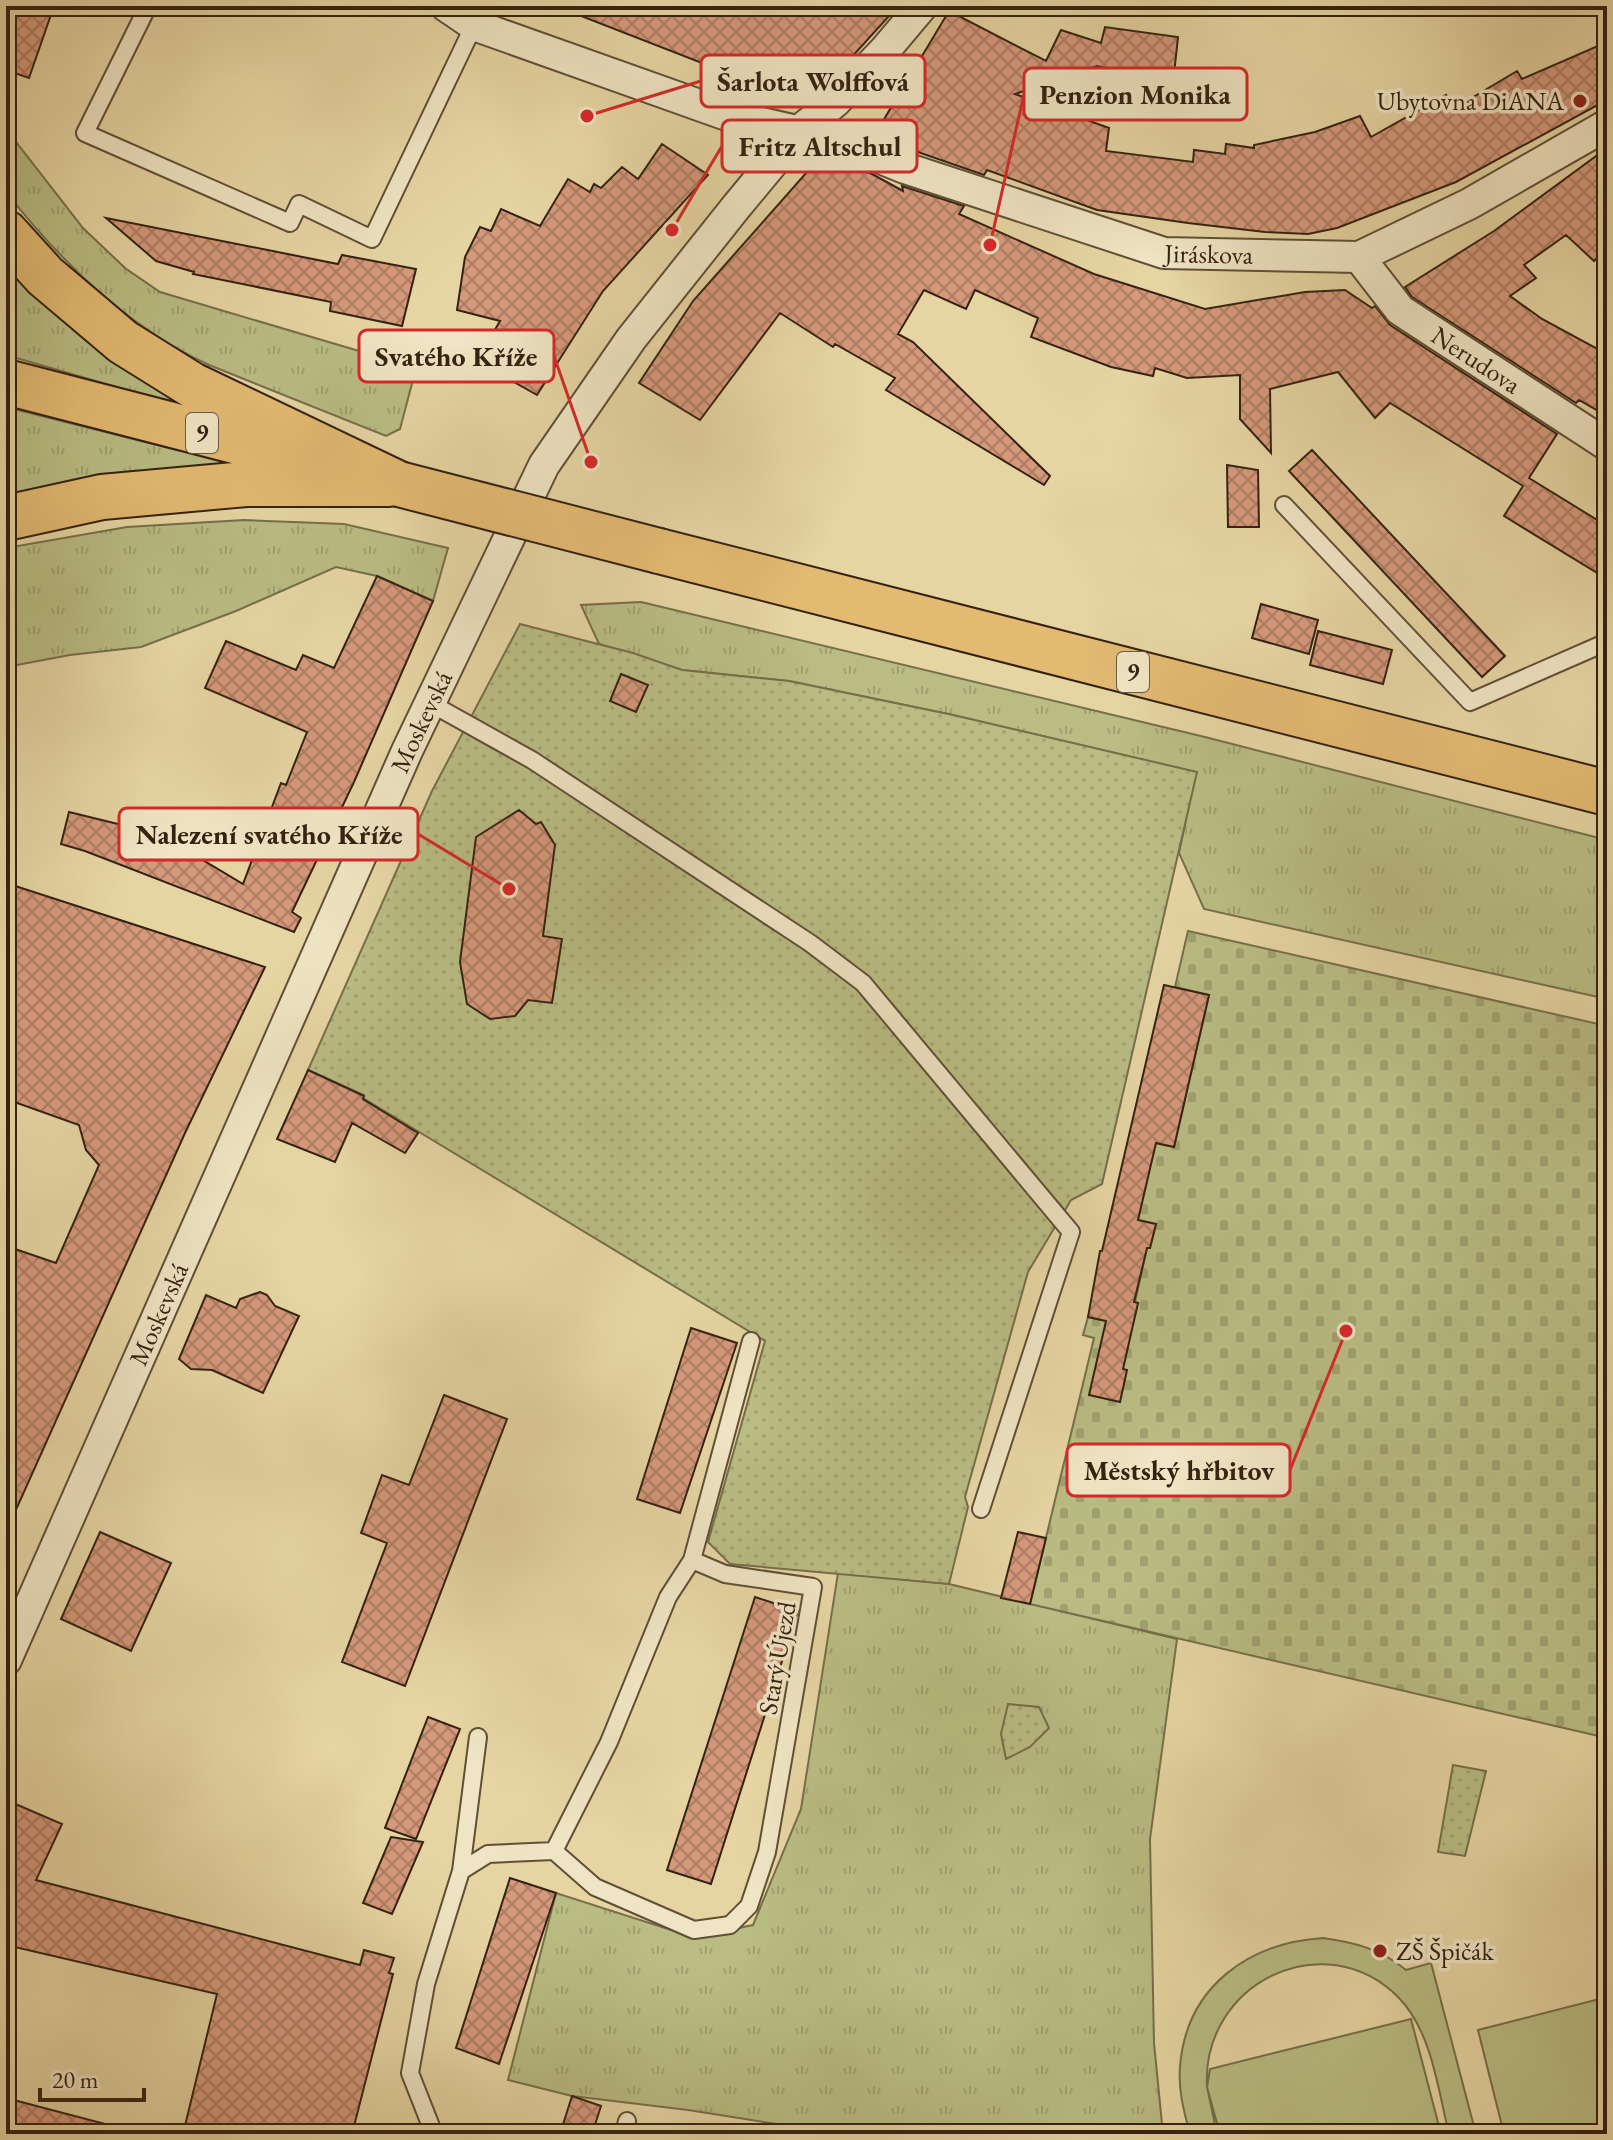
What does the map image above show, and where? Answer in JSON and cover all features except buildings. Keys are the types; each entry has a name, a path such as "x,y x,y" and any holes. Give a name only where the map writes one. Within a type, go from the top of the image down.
{"main road":[{"path":"6,233 45,276 123,342 192,385 399,484"},
{"name":"9","path":"6,382 1607,793"},
{"path":"6,518 102,497 246,484 399,484"}],"street":[{"name":"Jiráskova","path":"446,6 474,25 727,115 836,140 905,168 1164,253 1359,257 1469,204 1607,125"},
{"name":"Moskevská","path":"6,1660 302,986 430,703 544,465 631,339 799,131 835,102 922,6"},
{"name":"Nerudova","path":"1359,257 1400,310 1607,445"}],"lane":[{"path":"148,6 85,133 290,223 299,204 372,239 474,25"},
{"path":"1284,505 1470,702 1607,642"},
{"path":"430,703 532,760 810,943 863,983 1071,1232 981,1509"},
{"path":"461,1871 488,1854 554,1851 609,1742 668,1597 692,1560 751,1341"},
{"name":"Starý Újezd","path":"554,1851 595,1887 694,1930 730,1925 749,1906 767,1852 813,1587 725,1574 692,1560"},
{"path":"434,2134 410,2073 426,1984 461,1871 478,1737"}],"green space":[{"path":"6,129 83,228 125,268 160,292 386,359 415,372 400,429 386,436 209,365 179,350 124,312 73,268 6,192"},
{"path":"6,258 237,422 6,355"},
{"path":"6,407 288,474 100,477 6,495"},
{"path":"244,520 344,524 448,548 433,601 377,576 336,567 236,611 141,647 70,655 6,667 6,548 127,527"},
{"path":"641,602 1205,737 1607,840 1607,999 1204,909 1179,853 1196,772 953,715 789,681 682,670 599,644 581,605"},
{"path":"520,624 633,653 682,670 789,681 953,715 1197,772 1102,1184 1071,1200 1028,1272 965,1497 968,1507 949,1584 730,1564 708,1542 765,1341 363,1098 364,1095 308,1070 432,791"},
{"path":"1188,931 1607,1026 1607,1738 1030,1604 1094,1338 1083,1335 1088,1317 1132,1327 1138,1303 1135,1302 1147,1248 1150,1248 1156,1224 1111,1214 1140,1140 1174,1147 1209,995 1175,987"},
{"path":"838,1573 949,1584 1177,1639 1150,1839 1154,2043 1163,2134 839,2134 688,2110 572,2096 508,2080 556,1893 693,1937 753,1925 801,1809"},
{"path":"1008,1704 1039,1707 1049,1728 1030,1747 1006,1759 1001,1734"},
{"path":"1453,1765 1486,1771 1465,1856 1438,1852"},
{"path":"1323,1938 1356,1944 1377,1952 1406,1970 1431,1963 1476,2134 1449,2134 1426,2044 1419,2027 1399,1998 1369,1976 1337,1965 1304,1966 1273,1975 1245,1994 1224,2019 1210,2050 1207,2087 1217,2134 1190,2134 1181,2093 1180,2067 1194,2014 1208,1992 1246,1960 1270,1949"},
{"path":"1607,1997 1607,2134 1504,2134 1478,2030"},
{"path":"1411,2019 1441,2134 1220,2134 1207,2087 1210,2069"}],"place":[{"name":"Ubytovna DiANA","path":"1580,101"},
{"name":"Šarlota Wolffová","path":"587,116"},
{"name":"Fritz Altschul","path":"672,230"},
{"name":"Penzion Monika","path":"990,245"},
{"name":"Svatého Kříže","path":"591,462"},
{"name":"Nalezení svatého Kříže","path":"509,889"},
{"name":"Městský hřbitov","path":"1346,1331"},
{"name":"ZŠ Špičák","path":"1380,1951"}]}
